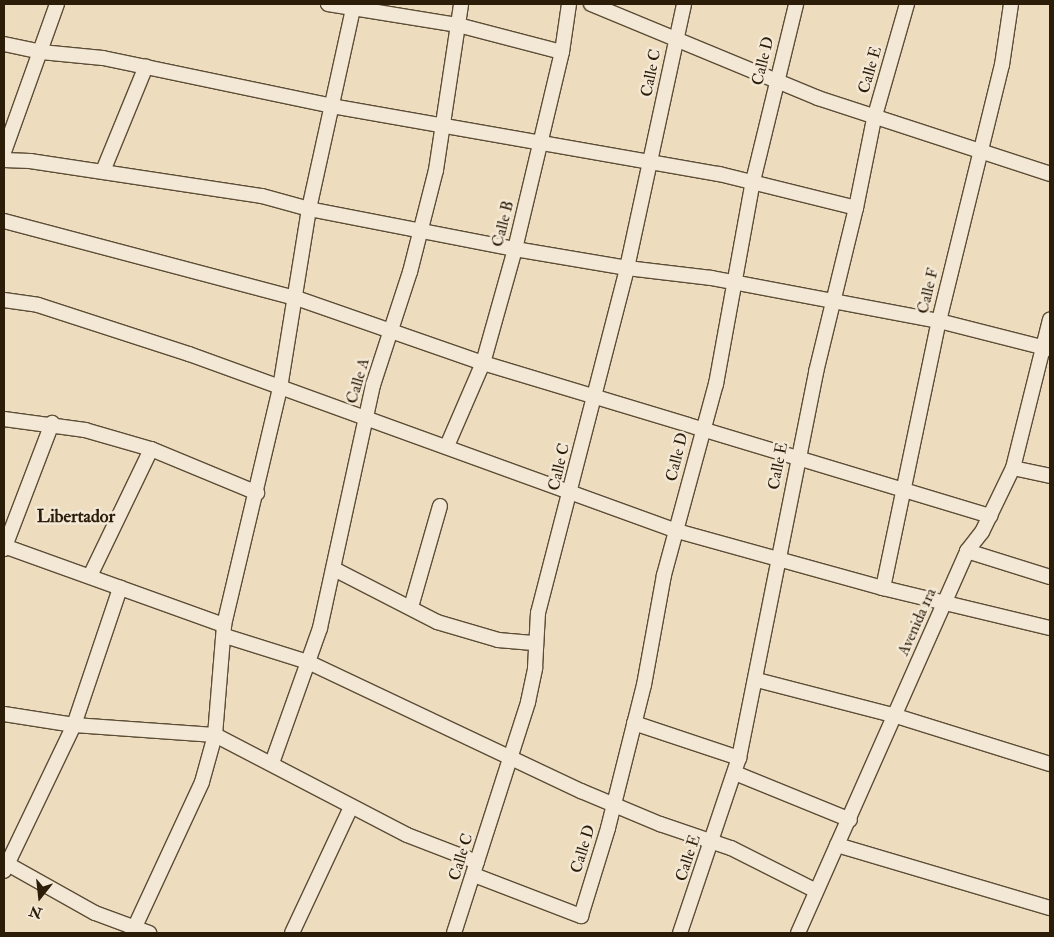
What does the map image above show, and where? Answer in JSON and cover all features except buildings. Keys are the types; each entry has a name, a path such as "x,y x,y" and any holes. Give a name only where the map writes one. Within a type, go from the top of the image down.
{"street":[{"path":"4,152 57,4"},
{"path":"328,4 353,6 458,25 562,52"},
{"name":"Calle A","path":"272,763 320,628 365,419 392,330 436,170 461,4"},
{"name":"Calle B","path":"448,446 483,363 515,249 562,52 569,4"},
{"path":"591,4 676,37 776,81 874,118 1050,174"},
{"name":"Calle C","path":"454,933 476,869 533,676 536,642 547,577 571,494 594,394 627,268 651,164 684,4"},
{"name":"Calle D","path":"476,869 581,916 644,685 653,621 701,431 716,384 753,181 796,4"},
{"name":"Calle E","path":"680,933 739,758 757,680 797,459 856,208 874,118 907,4"},
{"name":"Calle F","path":"883,588 939,320 978,151 1002,64 1011,4"},
{"path":"133,931 202,782 215,735 225,630 280,388 309,209 353,6"},
{"path":"4,44 41,52 146,66 332,106 442,124 540,144 753,181 856,208"},
{"path":"103,171 146,66"},
{"path":"4,160 103,171 262,196 309,209 515,249 833,300 939,320 1047,348"},
{"path":"4,221 296,298 483,363 594,394 701,431 990,516"},
{"path":"4,300 38,305 113,328 365,419 448,446 571,494 677,530 883,588 1050,628"},
{"name":"Avenida 1ra","path":"798,933 850,820 967,551 990,516 1013,468 1047,348 1050,320"},
{"path":"4,419 52,424 151,449 257,493"},
{"path":"52,424 4,547 90,576 308,662 613,803 775,868 816,891"},
{"path":"90,576 151,449"},
{"path":"1013,468 1050,476"},
{"path":"411,607 440,506"},
{"path":"967,551 1050,577"},
{"path":"334,570 411,607 436,622 498,640 536,642"},
{"path":"120,588 74,725 5,865 94,913 133,931 149,933"},
{"path":"757,680 896,716 1050,764"},
{"path":"4,714 74,725 215,735 272,763 351,807 476,869"},
{"path":"634,723 739,758"},
{"path":"735,773 850,820"},
{"path":"292,933 351,807"},
{"path":"837,845 1050,908"}],"district":[{"name":"Libertador","path":"76,517"}]}
